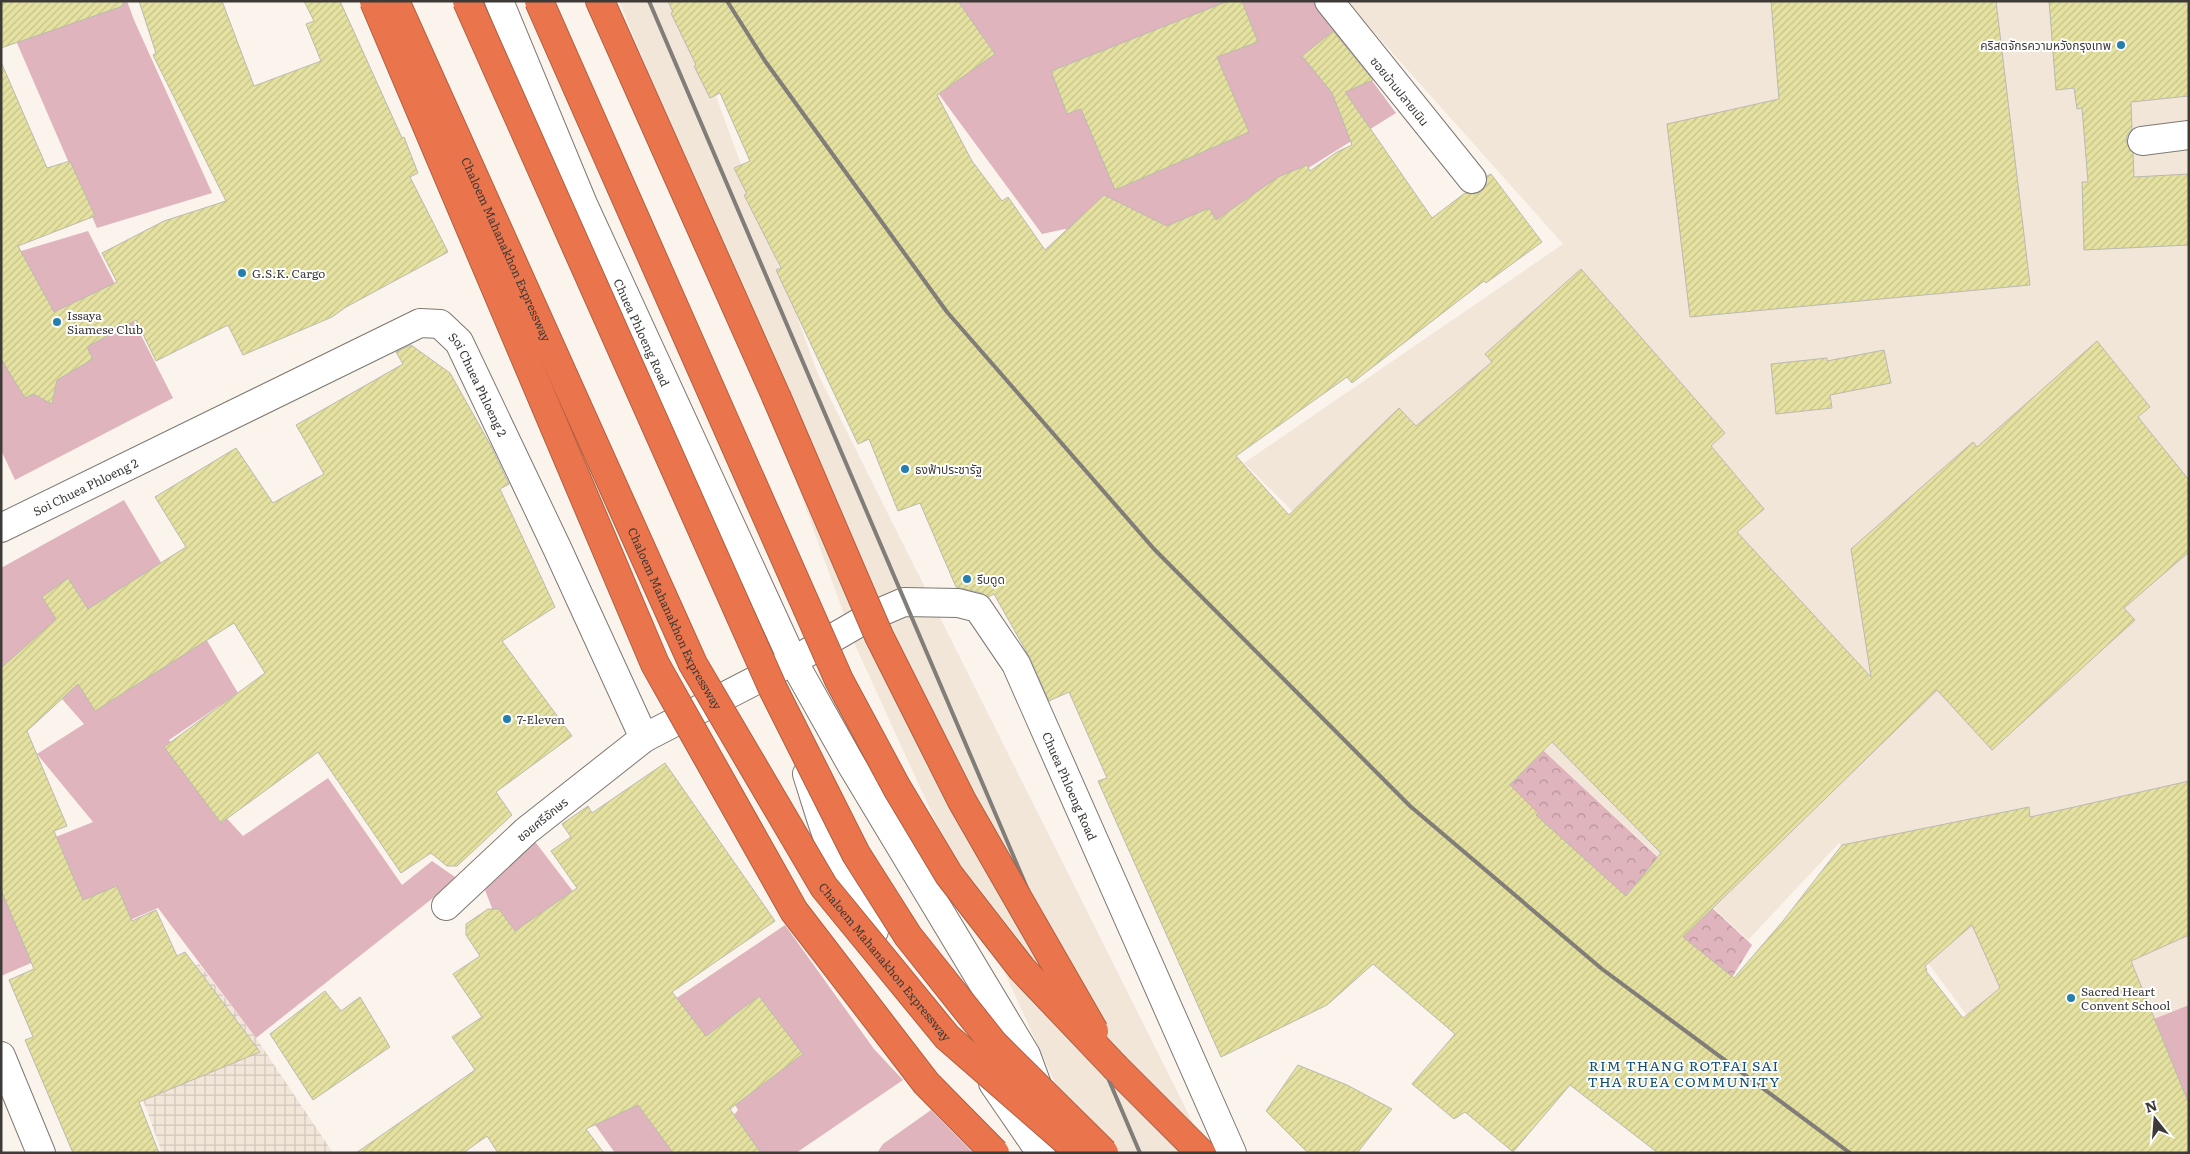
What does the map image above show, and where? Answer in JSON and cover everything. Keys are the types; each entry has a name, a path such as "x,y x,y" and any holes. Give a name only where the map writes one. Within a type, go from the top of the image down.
{"highway":[{"path":"374,1 655,664 794,911 926,1083 995,1153"},
{"name":"Chaloem Mahanakhon Expressway","path":"395,1 693,664 824,887 947,1037 1080,1153"},
{"path":"467,1 774,690 856,854 908,936 994,1044 1104,1153"},
{"path":"539,1 839,680 897,788 949,875 1022,969 1116,1068 1201,1153"},
{"path":"600,1 772,387 879,636 962,801 1116,1068"}],"street":[{"name":"Chuea Phloeng Road","path":"499,1 583,204 793,661 851,764 1026,1055 1063,1153"},
{"name":"ซอยบ้านปลายเนิน","path":"1329,1 1472,179"},
{"path":"2142,141 2189,135"},
{"name":"Soi Chuea Phloeng 2","path":"1,528 420,323 440,324 459,342 557,548 644,738"},
{"name":"Chuea Phloeng Road","path":"793,661 869,617 904,602 958,603 978,608 1016,664 1232,1153"},
{"name":"Chuea Phloeng Road","path":"793,661 806,772 839,874 862,915 979,1062 1041,1153"},
{"path":"644,738 793,661"},
{"name":"ซอยศรีอักษร","path":"446,906 526,830 644,738"},
{"path":"1,1056 41,1153"}],"shaded area":[{"path":"619,1 681,1 818,374 1208,1153 1087,1153 856,647 641,54"},
{"path":"1346,1 2189,1 2189,1153 2069,1153 1839,843 1748,940 1377,595 1244,463 1563,244"},
{"path":"199,964 256,1038 333,1153 162,1153 145,1105 92,1009"}],"green space":[{"path":"1,1 127,1 212,193 97,228 1,6"},
{"path":"870,1 1313,1 1396,113 1173,253 1065,229 1042,234"},
{"path":"88,231 173,398 15,480 1,450 1,257"},
{"path":"124,500 238,693 169,740 221,812 243,836 328,778 402,885 432,861 455,877 433,898 256,1038 158,908 1,976 1,859 93,822 37,754 84,724 55,691 1,712 1,568"},
{"path":"1514,723 1752,945 1731,979 1710,981 1518,805 1503,772"},
{"path":"533,839 601,928 553,1067 485,890"},
{"path":"785,925 874,1049 903,1080 796,1153 615,1153 588,1115 630,1082 711,1143 738,1110 675,999"},
{"path":"2189,1005 2189,1122 2154,1019"},
{"path":"931,1110 973,1153 877,1153 883,1144"}],"building":[{"path":"1,1 123,1 123,6 1,48"},
{"path":"139,1 222,1 254,86 321,61 306,24 314,21 304,1 340,1 402,138 404,137 418,173 410,177 448,252 346,307 332,317 243,355 228,325 156,361 136,320 87,347 93,359 57,380 52,404 33,394 25,398 1,359 1,62 47,168 70,161 95,216 18,246 54,312 117,282 102,253 164,221 226,201 153,55 156,53"},
{"path":"668,1 958,1 995,54 937,95 972,161 1002,201 1008,197 1045,250 1104,195 1167,226 1209,208 1216,220 1278,177 1307,165 1310,171 1337,152 1352,145 1332,93 1302,56 1333,31 1373,80 1345,92 1432,218 1465,193 1474,194 1481,191 1486,185 1487,176 1491,174 1542,242 1486,283 1484,281 1352,383 1347,377 1236,456 1289,515 1399,408 1416,426 1492,362 1485,354 1581,269 1725,433 1711,446 1764,509 1737,532 1871,677 1851,549 1973,442 1977,447 2097,341 2150,407 2138,417 2189,480 2189,552 2124,608 2135,620 1992,750 1937,690 1683,937 1734,978 1783,921 1842,845 2029,807 2030,817 2189,781 2189,935 2131,961 2189,1104 2189,1153 1658,1153 1570,1085 1513,1152 1465,1112 1454,1119 1412,1084 1455,1034 1373,964 1327,1005 1221,1057 1098,781 1107,778 1069,692 1049,701 1030,658 994,594 988,597 982,593 956,587 920,503 898,511 869,439 858,444 776,270 781,268 744,195 747,194 734,168 750,161 720,93 710,98 671,13 673,12","holes":["1552,742 1661,853 1626,896 1536,815 1538,813 1510,785","1972,925 2000,988 1963,1018 1926,971 1925,966"]},
{"path":"1228,1 1242,1 1258,42 1217,57 1249,132 1115,190 1081,109 1067,114 1051,71"},
{"path":"1771,1 1996,1 2030,285 1690,317 1667,124 1779,99"},
{"path":"2049,1 2189,1 2189,96 2131,102 2132,129 2127,135 2126,142 2133,153 2134,177 2189,174 2189,245 2084,250 2082,182 2088,182 2082,108 2077,109 2074,88 2056,90"},
{"path":"411,345 450,373 491,446 509,484 500,489 555,607 502,641 572,736 496,792 512,815 457,866 447,866 431,853 401,873 318,752 221,823 164,747 265,673 234,623 95,711 78,684 27,731 67,826 54,831 83,900 117,886 132,921 156,910 177,956 185,952 260,1052 139,1102 159,1153 73,1153 25,1040 33,1037 9,980 34,969 1,890 1,668 56,619 42,597 68,578 88,609 186,547 155,497 236,448 273,503 324,474 296,425 403,364 396,352"},
{"path":"1884,350 1891,383 1830,395 1832,408 1776,414 1771,364 1827,358 1827,361"},
{"path":"665,763 775,921 672,992 706,1036 759,996 803,1054 730,1109 761,1153 673,1153 638,1105 586,1129 604,1153 498,1153 487,1136 463,1153 356,1153 475,1070 452,1037 482,1017 453,974 480,956 466,935 466,924 488,909 499,909 515,931 577,888 551,851 571,837 562,824 588,806 592,813"},
{"path":"325,991 341,1011 360,997 390,1047 313,1100 270,1034"},
{"path":"1298,1065 1347,1085 1392,1109 1357,1153 1308,1153 1266,1111"}],"railway":[{"path":"649,1 1140,1153"},
{"path":"727,1 765,61 947,312 1154,549 1410,806 1602,969 1850,1153"}],"place":[{"name":"คริสตจักรความหวังกรุงเทพ","path":"2121,45"},
{"name":"G.S.K. Cargo","path":"242,273"},
{"name":"Issaya Siamese Club","path":"57,322"},
{"name":"ธงฟ้าประชารัฐ","path":"905,469"},
{"name":"รีบดูด","path":"967,579"},
{"name":"7-Eleven","path":"507,719"},
{"name":"Sacred Heart Convent School","path":"2071,998"}],"district":[{"name":"RIM THANG ROTFAI SAI THA RUEA COMMUNITY","path":"1684,1074"}]}
